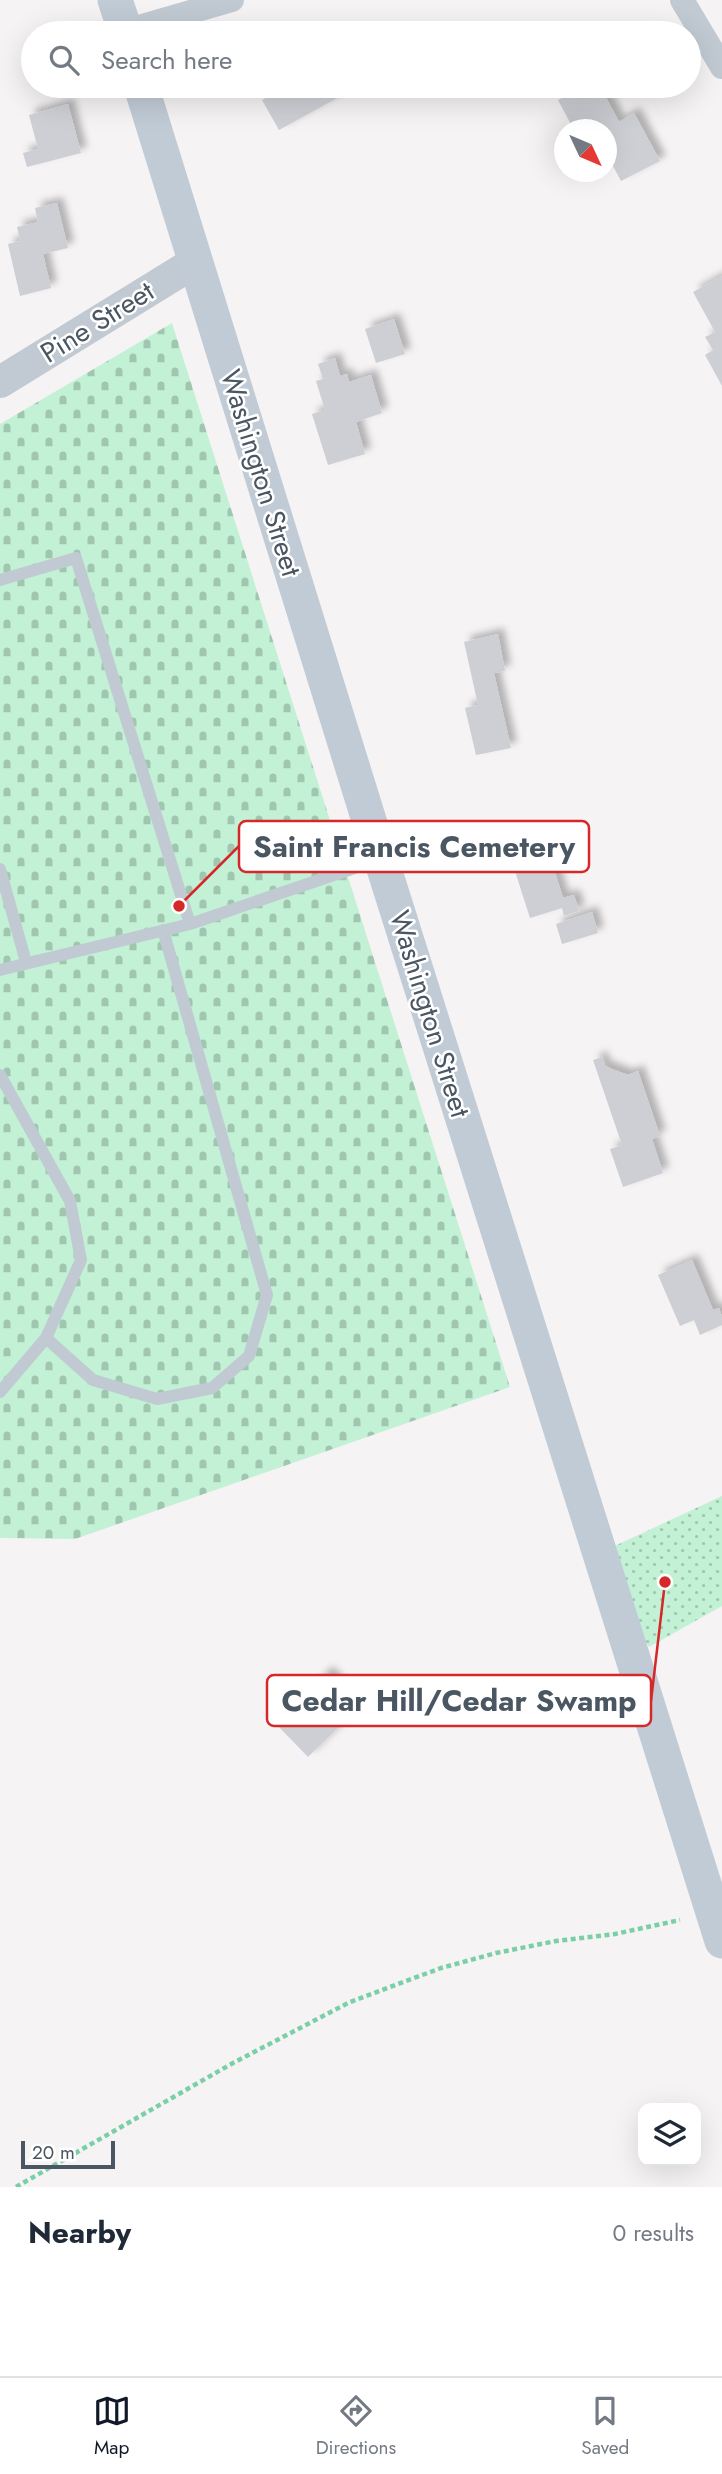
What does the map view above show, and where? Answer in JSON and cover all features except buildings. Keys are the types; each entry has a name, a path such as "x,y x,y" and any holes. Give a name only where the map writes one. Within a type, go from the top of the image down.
{"main road":[{"name":"Washington Street","path":"145,98 718,1930"}],"street":[{"path":"122,21 232,0"},
{"path":"682,0 695,21"},
{"path":"701,32 722,67"},
{"name":"Pine Street","path":"0,382 195,262"}],"lane":[{"path":"0,580 76,558 190,924"},
{"path":"0,970 190,924 381,859"},
{"path":"0,869 26,962"},
{"path":"46,1338 93,1380 157,1399 212,1388 249,1356 267,1295 163,930"},
{"path":"0,1075 70,1201 81,1260 46,1338 0,1392"}],"path":[{"path":"16,2187 233,2063 350,2002 441,1968 496,1953 555,1941 615,1934 672,1920 718,1930"}],"green space":[{"path":"172,323 510,1387 75,1539 0,1538 0,424"},
{"path":"722,1496 722,1606 649,1647 591,1557"}],"place":[{"name":"Saint Francis Cemetery","path":"179,906"},
{"name":"Cedar Hill/Cedar Swamp","path":"665,1582"}]}
